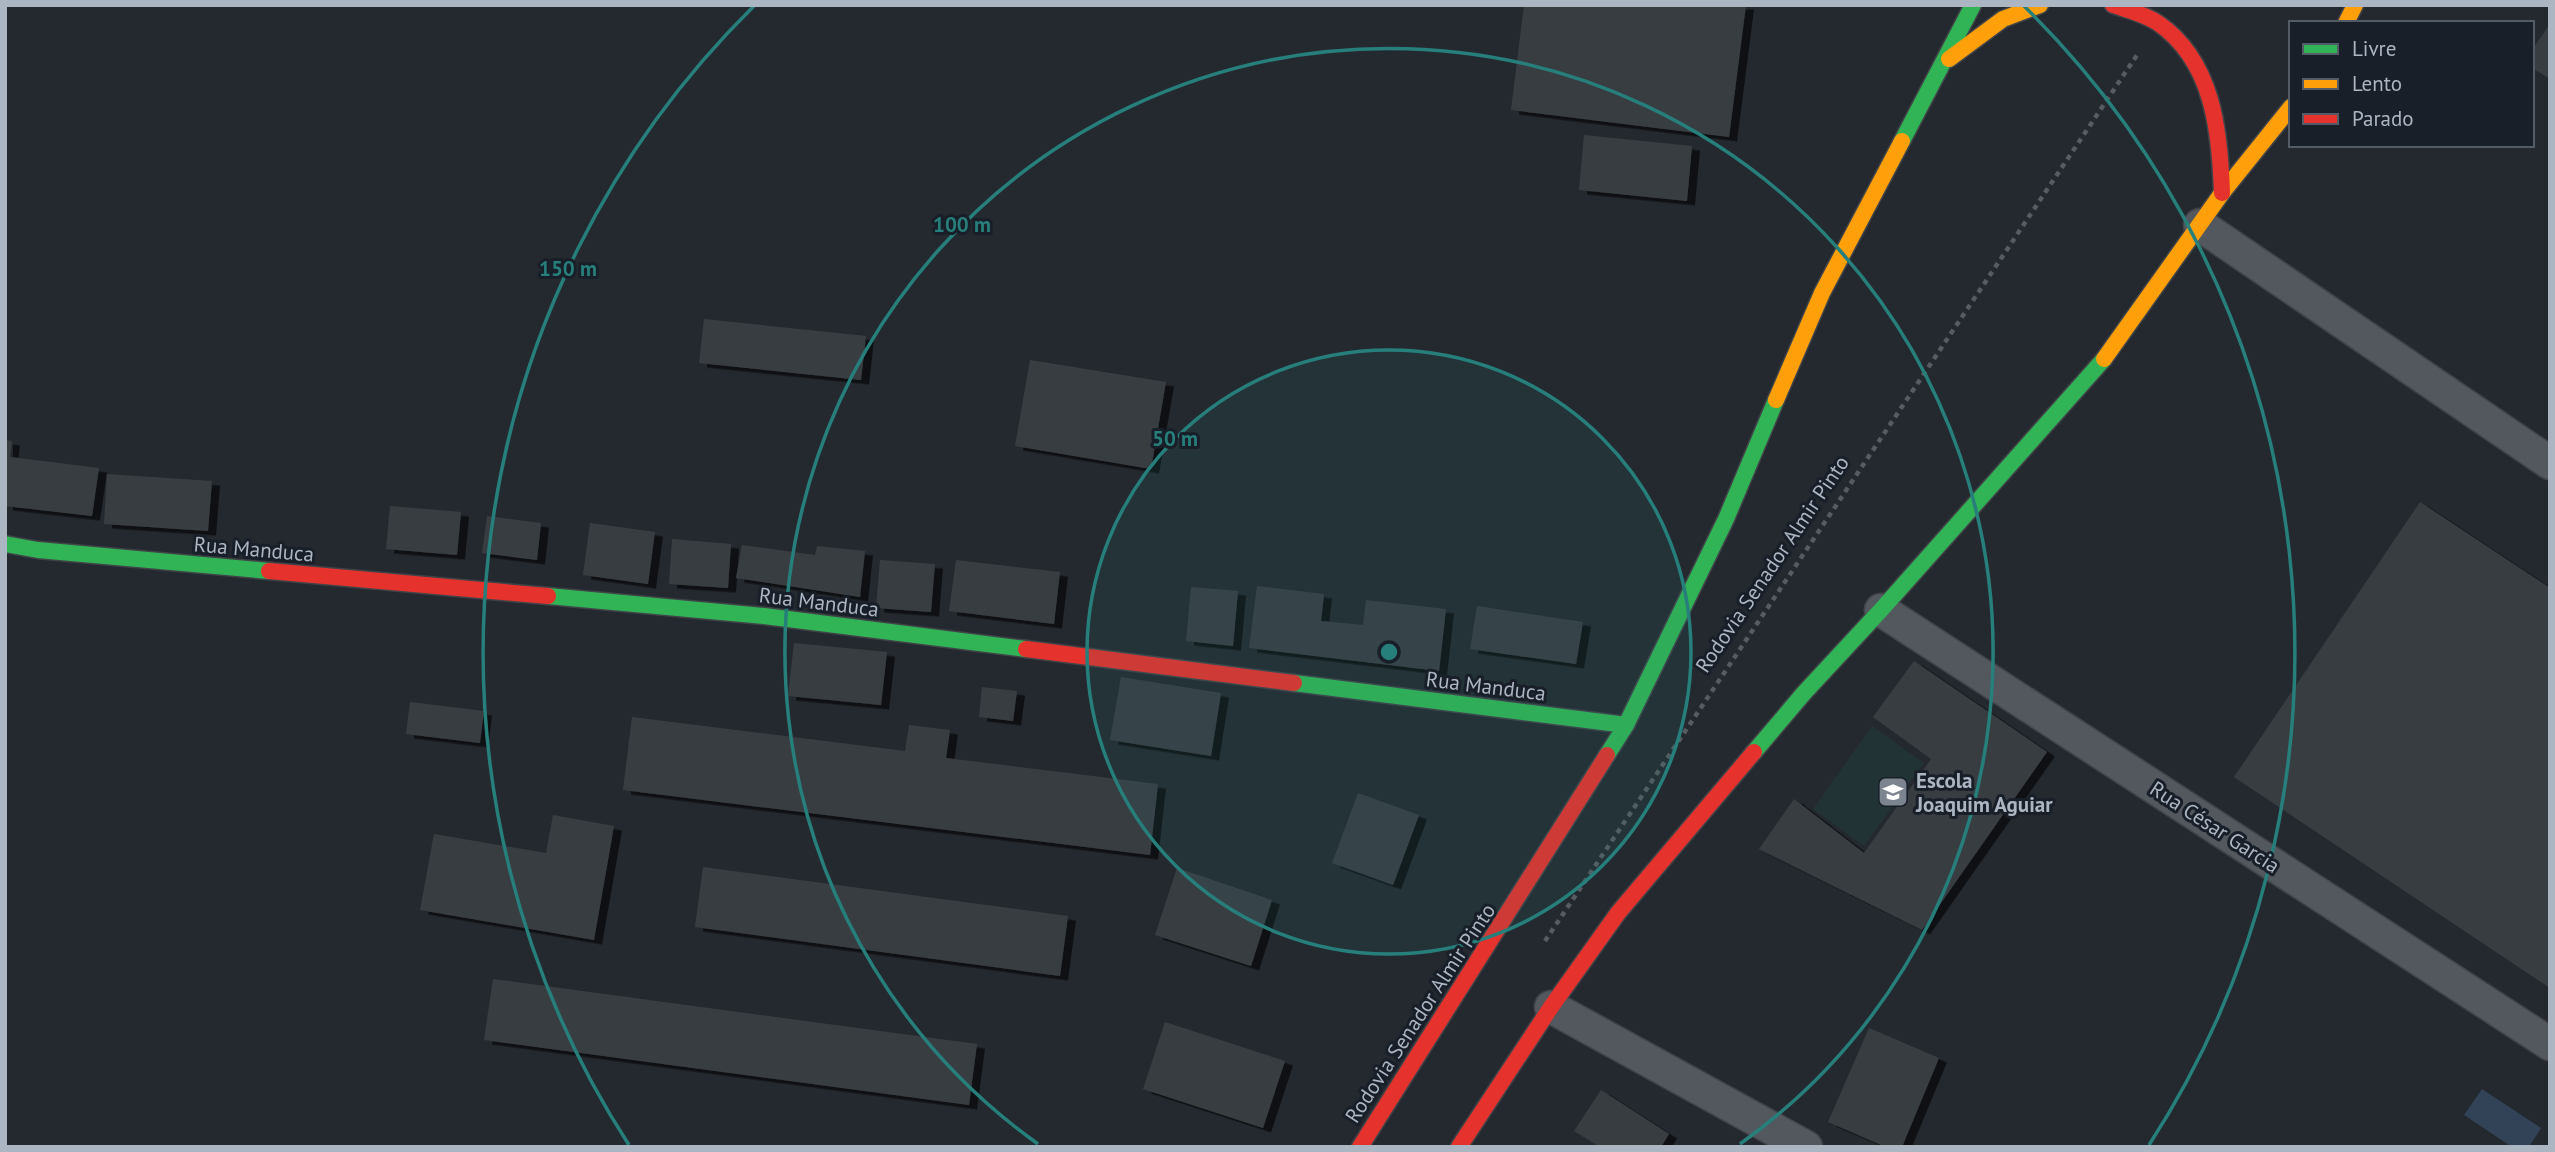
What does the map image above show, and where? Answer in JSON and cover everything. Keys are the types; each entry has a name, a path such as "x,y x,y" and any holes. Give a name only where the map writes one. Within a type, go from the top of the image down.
{"main road":[{"name":"Rodovia Senador Almir Pinto","path":"1360,1147 1626,725 1726,519 1822,293 1973,5"},
{"path":"1939,66 2003,19 2040,5"},
{"path":"2113,5 2158,23 2186,50 2196,66 2217,115 2222,193"},
{"path":"2347,21 2355,5"},
{"path":"1460,1147 1551,1007 1618,913 1804,693 2113,348 2222,193 2289,109"},
{"name":"Rua Manduca","path":"5,544 38,550 764,616 1626,725"}],"street":[{"path":"2200,225 2550,463"},
{"name":"Rua César Garcia","path":"1881,610 2550,1044"},
{"path":"1551,1007 1806,1147"}],"path":[{"name":"Rodovia Senador Almir Pinto","path":"1543,944 2158,23"}],"shaded area":[{"path":"1872,726 1924,763 1864,846 1813,809"}],"water":[{"path":"2482,1089 2541,1128 2529,1147 2512,1147 2464,1115"}],"building":[{"path":"1524,5 1746,5 1729,137 1511,110"},
{"path":"2550,24 2550,79 2534,69 2534,47"},
{"path":"1584,135 1692,146 1687,201 1579,190"},
{"path":"704,319 866,336 861,380 699,363"},
{"path":"1030,360 1166,382 1151,469 1015,446"},
{"path":"5,440 12,441 10,457 99,468 92,516 5,506"},
{"path":"107,474 212,481 208,531 104,524"},
{"path":"2420,502 2550,588 2550,988 2234,777"},
{"path":"390,506 461,512 457,555 386,549"},
{"path":"487,516 541,523 537,560 482,553"},
{"path":"590,523 655,532 648,584 583,575"},
{"path":"672,539 731,544 728,588 669,584"},
{"path":"742,545 815,555 817,546 865,551 860,597 736,578"},
{"path":"880,560 935,564 931,612 876,608"},
{"path":"956,560 1060,572 1054,624 949,611"},
{"path":"1257,586 1324,594 1321,621 1363,625 1366,600 1446,609 1439,671 1249,648"},
{"path":"1191,587 1238,591 1233,646 1186,641"},
{"path":"1477,606 1583,622 1576,664 1470,649"},
{"path":"794,643 887,652 881,705 788,696"},
{"path":"1914,661 2047,752 1922,930 1759,849 1794,799 1864,853 1931,759 1873,717"},
{"path":"1121,677 1221,693 1211,756 1110,740"},
{"path":"982,687 1017,691 1013,721 979,717"},
{"path":"410,702 484,711 480,743 406,734"},
{"path":"632,717 905,751 909,725 950,730 946,758 1158,784 1150,855 623,790"},
{"path":"1358,793 1419,815 1393,885 1332,863"},
{"path":"553,815 614,826 594,940 420,910 434,834 546,853"},
{"path":"703,867 1068,916 1060,976 695,927"},
{"path":"1177,868 1272,900 1251,966 1155,935"},
{"path":"493,979 977,1044 969,1105 484,1040"},
{"path":"1165,1022 1285,1061 1263,1128 1143,1089"},
{"path":"1869,1028 1939,1058 1902,1147 1886,1147 1828,1122"},
{"path":"1601,1090 1669,1134 1661,1147 1600,1147 1574,1131"}],"traffic: fast":[{"path":"1902,141 1973,5"},
{"path":"1754,752 2104,359"},
{"path":"1607,755 1626,725 1726,519 1776,400"},
{"path":"5,544 38,550 269,571"},
{"path":"548,596 764,616 1026,649"},
{"path":"1294,683 1626,725"}],"traffic: slow":[{"path":"1949,59 2003,19 2040,5"},
{"path":"2347,21 2355,5"},
{"path":"2104,359 2222,193 2289,109"},
{"path":"1776,400 1822,293 1902,141"}],"traffic: jam":[{"path":"2113,5 2158,23 2191,57 2210,99 2219,146 2222,193"},
{"path":"269,571 548,596"},
{"path":"1026,649 1294,683"},
{"path":"1459,1147 1551,1007 1618,913 1754,752"},
{"path":"1360,1147 1607,755"}],"place":[{"name":"Escola Joaquim Aguiar","path":"1893,792"}]}
